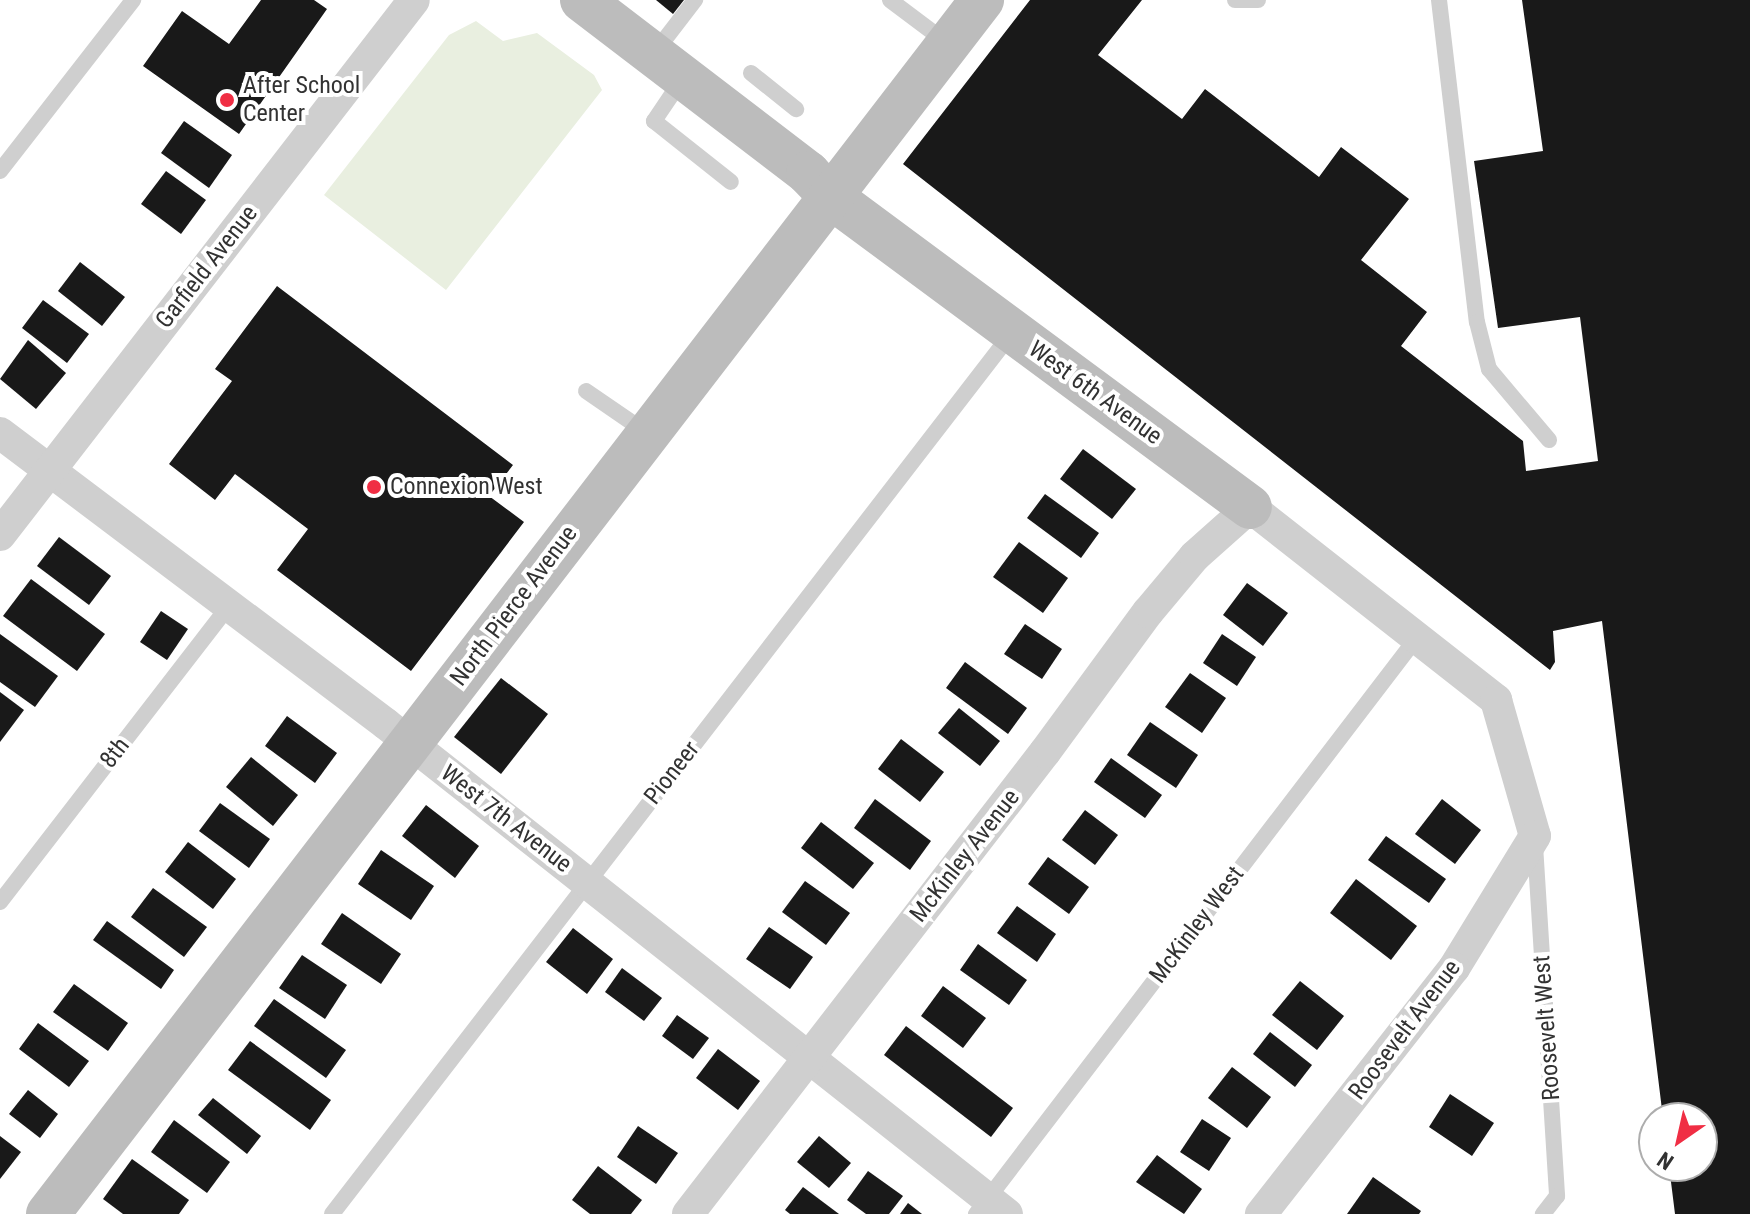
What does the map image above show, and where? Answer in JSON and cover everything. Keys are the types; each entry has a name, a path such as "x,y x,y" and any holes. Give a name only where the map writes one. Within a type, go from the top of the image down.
{"street":[{"name":"Garfield Avenue","path":"0,535 414,0"},
{"name":"West 6th Avenue","path":"582,0 669,65 760,107 831,197 1250,507 1496,700 1535,836"},
{"name":"North Pierce Avenue","path":"57,1211 410,742 982,0"},
{"name":"West 7th Avenue","path":"0,433 410,742 808,1058 990,1209"},
{"name":"McKinley Avenue","path":"688,1214 1148,612 1195,556 1250,507"},
{"name":"Roosevelt Avenue","path":"1261,1214 1454,968 1535,836"}],"lane":[{"path":"0,171 133,0"},
{"path":"695,0 669,65 654,121 731,182"},
{"path":"890,0 949,44"},
{"path":"1235,0 1258,0"},
{"path":"1439,0 1477,322 1489,369 1549,440"},
{"path":"751,73 760,107 796,109"},
{"name":"Pioneer","path":"332,1214 1012,332"},
{"path":"586,391 648,434"},
{"name":"8th","path":"0,902 230,604"},
{"name":"McKinley West","path":"990,1209 1418,636"},
{"name":"Roosevelt West","path":"1535,836 1557,1196 1543,1214"}],"green space":[{"path":"476,21 503,41 537,33 594,75 602,90 446,290 324,195 449,35"}],"building":[{"name":"After School Center","path":"261,0 314,0 327,9 239,134 143,66 182,11 229,44"},
{"path":"656,0 684,0 673,14"},
{"path":"1030,0 1142,0 1098,55 1182,119 1205,89 1319,177 1341,147 1409,199 1361,260 1427,312 1401,346 1523,441 1526,471 1598,461 1580,317 1498,328 1474,161 1543,151 1522,0 1750,0 1750,1214 1675,1214 1671,1182 1718,1182 1718,1102 1661,1102 1602,621 1553,631 1555,662 1550,670 903,164"},
{"path":"184,121 232,155 209,188 161,153"},
{"path":"166,171 206,200 181,234 141,204"},
{"path":"80,262 125,297 102,326 58,291"},
{"name":"Connexion West","path":"277,286 513,465 489,496 524,522 411,671 277,570 308,529 235,474 215,500 169,464 232,381 215,369"},
{"path":"43,300 89,334 67,363 22,328"},
{"path":"28,340 66,373 36,409 0,379"},
{"path":"1083,449 1136,489 1112,519 1060,479"},
{"path":"1045,494 1099,533 1081,558 1027,518"},
{"path":"59,537 111,576 89,605 37,566"},
{"path":"1019,542 1068,578 1043,613 993,577"},
{"path":"31,579 105,634 77,671 3,616"},
{"path":"1247,583 1288,613 1263,646 1223,615"},
{"path":"161,611 188,629 167,660 140,642"},
{"path":"1025,624 1062,649 1042,679 1004,654"},
{"path":"0,634 58,676 35,707 0,682"},
{"path":"1222,634 1256,657 1237,686 1203,663"},
{"path":"965,662 1027,708 1008,734 946,688"},
{"path":"1190,673 1226,698 1202,733 1165,707"},
{"path":"501,678 548,714 501,774 454,737"},
{"path":"0,692 24,710 0,742"},
{"path":"959,708 1000,741 980,766 938,733"},
{"path":"287,716 337,753 315,783 265,746"},
{"path":"1150,722 1198,755 1176,788 1127,755"},
{"path":"901,739 944,772 920,802 878,769"},
{"path":"251,757 298,795 273,826 226,787"},
{"path":"1111,758 1162,795 1145,818 1094,782"},
{"path":"875,799 931,841 910,870 854,828"},
{"path":"1442,799 1481,830 1455,864 1415,834"},
{"path":"220,803 270,839 249,868 199,831"},
{"path":"426,805 479,846 455,878 402,836"},
{"path":"1085,810 1118,835 1095,865 1062,840"},
{"path":"821,822 874,863 853,889 801,848"},
{"path":"1386,836 1446,879 1429,903 1368,860"},
{"path":"188,842 236,879 213,909 165,872"},
{"path":"381,850 434,886 411,920 358,884"},
{"path":"1048,857 1089,887 1069,914 1028,884"},
{"path":"1356,879 1417,926 1391,960 1330,913"},
{"path":"805,881 850,913 826,945 782,912"},
{"path":"153,888 207,927 184,957 131,917"},
{"path":"1017,906 1056,934 1037,962 997,933"},
{"path":"342,913 401,954 381,984 321,944"},
{"path":"107,921 174,970 161,989 93,940"},
{"path":"769,927 813,957 790,989 746,959"},
{"path":"573,928 613,959 587,994 546,962"},
{"path":"978,944 1027,980 1009,1005 960,970"},
{"path":"302,955 347,985 325,1019 279,988"},
{"path":"622,968 662,998 644,1021 605,992"},
{"path":"1300,981 1344,1016 1317,1050 1272,1015"},
{"path":"74,984 128,1023 108,1051 53,1012"},
{"path":"943,986 986,1018 963,1048 921,1016"},
{"path":"274,999 346,1050 326,1078 254,1026"},
{"path":"677,1015 709,1038 693,1059 662,1036"},
{"path":"38,1023 89,1061 69,1087 19,1049"},
{"path":"906,1026 1013,1108 991,1137 884,1055"},
{"path":"1270,1032 1312,1065 1295,1087 1253,1054"},
{"path":"250,1041 331,1100 310,1130 228,1070"},
{"path":"718,1049 760,1081 738,1110 696,1078"},
{"path":"1232,1067 1271,1097 1247,1128 1208,1098"},
{"path":"28,1090 58,1114 40,1138 9,1114"},
{"path":"1450,1094 1494,1123 1472,1156 1429,1127"},
{"path":"213,1098 261,1136 247,1154 198,1115"},
{"path":"1202,1119 1231,1138 1209,1171 1180,1152"},
{"path":"174,1120 230,1162 207,1193 151,1152"},
{"path":"638,1126 678,1153 656,1184 617,1157"},
{"path":"0,1136 21,1152 0,1179"},
{"path":"819,1136 851,1163 829,1188 797,1162"},
{"path":"1157,1155 1202,1189 1184,1214 1136,1182"},
{"path":"132,1159 189,1200 179,1214 123,1214 103,1199"},
{"path":"598,1166 642,1200 631,1214 590,1214 572,1200"},
{"path":"868,1171 903,1196 889,1214 866,1214 847,1200"},
{"path":"1373,1177 1421,1211 1419,1214 1347,1214"},
{"path":"803,1187 839,1214 790,1214 785,1210"},
{"path":"908,1203 922,1214 900,1214"}],"place":[{"name":"After School Center","path":"227,100"},
{"name":"Connexion West","path":"374,487"}]}
